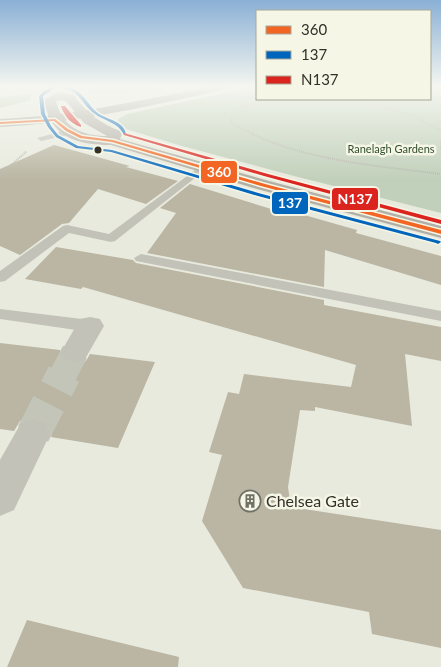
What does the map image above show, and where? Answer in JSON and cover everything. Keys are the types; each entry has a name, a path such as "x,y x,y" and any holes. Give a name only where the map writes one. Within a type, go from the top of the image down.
{"highway":[{"path":"0,123 37,118"}],"main road":[{"path":"55,118 61,127 92,141 112,141 202,168 441,232"},
{"path":"88,118 115,134 112,141"}],"street":[{"path":"75,352 90,326"},
{"path":"0,497 32,434"}],"lane":[{"path":"41,138 70,132"},
{"path":"0,278 67,229 111,238 202,168"},
{"path":"141,258 441,316"},
{"path":"0,314 90,326"}],"path":[{"path":"231,118 232,124 250,134 279,145 393,167 441,174"},
{"path":"415,118 440,130"},
{"path":"0,175 41,138"},
{"path":"441,141 441,151"}],"green space":[{"name":"Ranelagh Gardens","path":"441,118 441,213 182,146 126,129 118,122 118,119"}],"building":[{"path":"54,145 178,181 146,204 98,189 69,223 62,224 20,255 0,246 0,169"},
{"path":"190,184 281,212 283,209 357,230 356,233 441,256 441,285 325,250 324,287 147,253 176,213 160,208"},
{"path":"56,247 133,260 136,263 324,300 324,305 441,327 441,361 405,354 412,426 315,407 315,411 300,410 288,487 291,507 441,530 441,648 372,634 369,612 243,588 202,521 222,455 209,452 228,392 239,394 244,374 351,387 356,365 83,287 81,289 25,279"},
{"path":"0,343 60,350 63,360 74,365 86,361 90,354 155,362 118,448 51,437 52,433 47,422 34,417 20,421 14,431 0,429"},
{"path":"27,620 179,657 178,667 7,667"}],"tunnel":[{"path":"63,375 75,352"},
{"path":"33,434 64,374"}],"transit line":[{"name":"137","path":"45,118 57,136 77,147 111,151 260,195 438,242"},
{"name":"N137","path":"69,118 80,126 73,118"},
{"name":"137","path":"106,118 118,124 125,134"},
{"name":"360","path":"0,123 55,120 67,130 81,137 112,141 263,185 441,232"},
{"name":"N137","path":"125,134 266,175 441,222"}],"place":[{"name":"Chelsea Gate","path":"250,501"}]}
